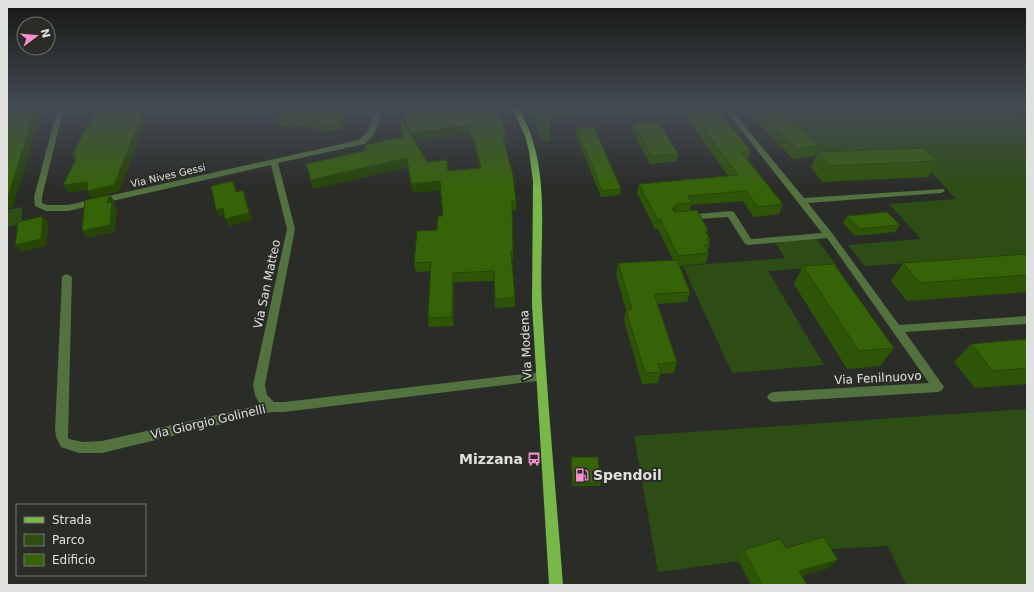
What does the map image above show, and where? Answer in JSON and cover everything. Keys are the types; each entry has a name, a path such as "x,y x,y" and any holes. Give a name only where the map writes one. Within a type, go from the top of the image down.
{"main road":[{"name":"Via Modena","path":"529,135 537,168 536,276 541,377 556,585"}],"street":[{"name":"Via Nives Gessi","path":"54,135 38,197 38,204 46,208 68,208 365,140 370,135"},
{"name":"Via Fenilnuovo","path":"748,135 829,236 938,387 772,397"},
{"name":"Via San Matteo","path":"272,406 266,403 262,398 259,385 291,229 274,161"},
{"path":"801,201 941,191"},
{"path":"675,218 731,214 748,242 829,236"},
{"name":"Via Giorgio Golinelli","path":"67,278 61,430 65,442 79,448 89,449 102,447 272,406 284,408 541,377"},
{"path":"896,329 1027,320"}],"green space":[{"path":"539,135 550,135 550,141 542,142"},
{"path":"799,135 1027,135 1027,260 1023,256 865,266 848,245 921,239 889,204 956,199 916,156 825,161"},
{"path":"22,207 22,224 7,227 7,210"},
{"path":"816,238 837,266 768,271 824,365 732,373 683,266 785,258 774,241"},
{"path":"1027,409 1027,585 906,585 888,546 832,549 658,572 634,436"}],"building":[{"path":"7,135 28,135 24,146 7,200"},
{"path":"83,135 134,135 114,185 87,191 88,182 63,185 76,159 74,159 76,155 72,155"},
{"path":"403,135 411,135 427,162 447,160 448,171 481,168 472,135 507,135 502,135 513,175 516,201 512,201 513,251 511,251 515,298 495,299 494,271 453,273 452,317 428,318 431,262 414,263 417,231 437,230 438,216 443,216 440,181 411,184 407,158 311,180 306,164 368,150 365,145 403,137"},
{"path":"580,135 597,135 621,189 602,191"},
{"path":"640,135 666,135 678,154 651,156"},
{"path":"708,135 738,135 751,151 741,152 783,204 758,207 746,191 688,196 692,203 677,204 672,209 675,212 697,210 708,230 705,231 710,239 707,239 710,244 704,245 709,253 678,256 660,219 657,219 639,184 738,175"},
{"path":"783,135 807,135 819,146 797,149"},
{"path":"923,148 938,161 829,166 818,152"},
{"path":"233,181 236,192 243,190 249,213 225,219 223,208 216,210 211,186"},
{"path":"110,195 107,203 112,202 110,225 82,231 85,200"},
{"path":"887,212 900,225 859,229 847,216"},
{"path":"43,216 41,239 15,245 18,222"},
{"path":"1027,254 1027,275 920,283 903,263"},
{"path":"677,260 690,292 654,294 677,362 658,364 661,372 645,373 626,310 632,309 618,263"},
{"path":"834,264 894,348 859,351 803,266"},
{"path":"1027,339 1027,368 993,371 971,344"},
{"path":"571,457 598,457 601,483 573,483"},
{"path":"824,537 838,560 799,571 807,585 762,585 744,550 780,539 786,548"}],"place":[{"name":"Mizzana","path":"534,459"},
{"name":"Spendoil","path":"582,475"}]}
